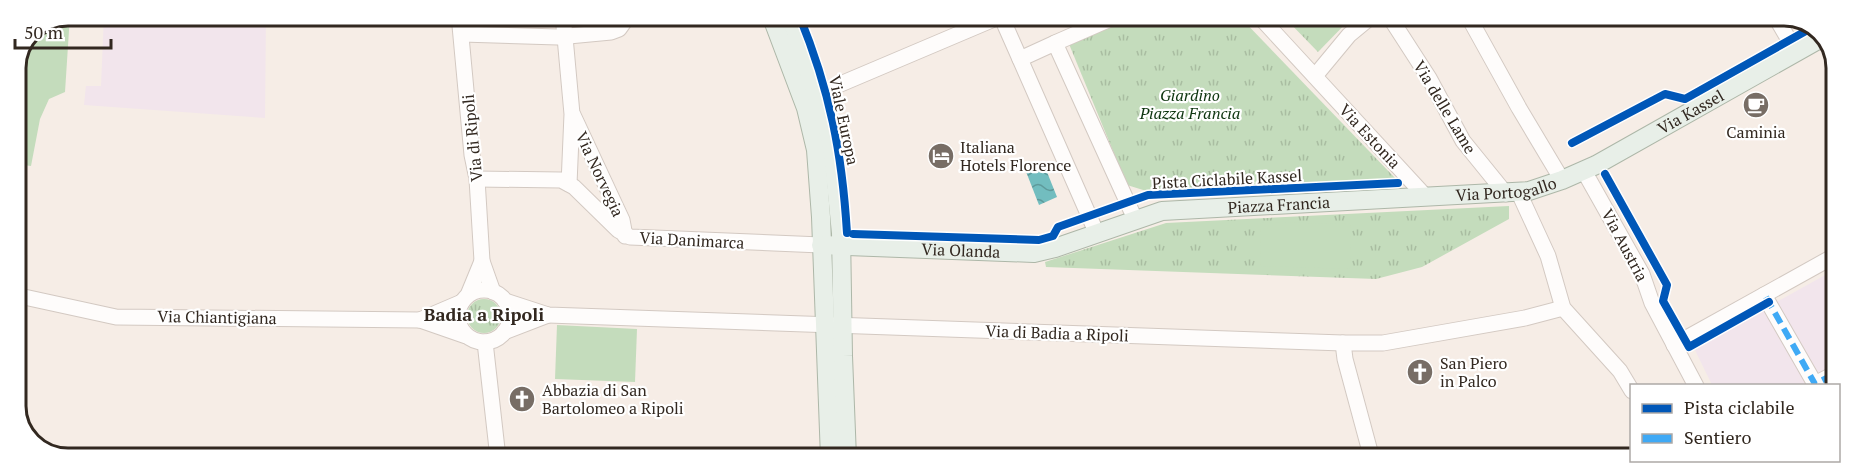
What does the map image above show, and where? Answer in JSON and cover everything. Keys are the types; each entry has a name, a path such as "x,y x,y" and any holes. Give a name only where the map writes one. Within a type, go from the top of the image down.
{"main road":[{"name":"Viale Europa","path":"775,26 809,119 817,162 821,245 834,326 846,448"},
{"name":"Viale Europa","path":"794,26 817,94 833,154 841,246 834,326 830,448"},
{"name":"Via Kassel","path":"1584,171 1816,41"},
{"name":"Via Portogallo","path":"1426,197 1513,194 1584,171"},
{"name":"Piazza Francia","path":"1097,234 1162,211 1426,197"},
{"name":"Via Olanda","path":"821,245 1034,253 1097,234"}],"street":[{"name":"Via di Ripoli","path":"461,26 472,155 477,179 482,261 499,296"},
{"name":"Via Norvegia","path":"565,26 572,114 569,184"},
{"path":"462,34 566,36 615,30 620,26"},
{"path":"817,94 977,26"},
{"path":"1005,26 1097,234"},
{"path":"1020,59 1094,26"},
{"name":"Via Estonia","path":"1268,26 1426,197"},
{"path":"1315,76 1348,35 1359,26"},
{"name":"Via delle Lame","path":"1395,26 1429,78 1463,141 1513,194 1548,256 1563,308 1620,371 1630,388"},
{"path":"1474,26 1562,180"},
{"path":"1781,26 1796,52"},
{"path":"1055,43 1135,219"},
{"name":"Via Norvegia","path":"572,114 622,220 625,236"},
{"name":"Via Austria","path":"1584,171 1642,274 1652,303 1695,384"},
{"path":"477,179 556,179 569,184"},
{"name":"Via Danimarca","path":"569,184 625,236 650,239 821,245"},
{"name":"Via di Ripoli","path":"465,298 482,261"},
{"path":"1674,345 1826,261"},
{"path":"483,290 499,296 510,316 504,332 495,340 485,342 475,341 466,336 458,323 458,312 465,298 483,290"},
{"path":"1764,295 1815,384"},
{"name":"Via di Badia a Ripoli","path":"499,296 548,315 1343,343 1383,343 1525,318 1563,308"},
{"name":"Via Chiantigiana","path":"26,297 116,317 420,320 466,336"},
{"name":"Via Chiantigiana","path":"420,320 465,298"},
{"name":"Via di Badia a Ripoli","path":"504,332 548,315"},
{"path":"485,342 497,448"},
{"path":"1343,343 1345,359 1369,448"}],"shaded area":[{"path":"104,26 266,26 265,118 84,105 86,86 101,86"},
{"path":"1826,275 1826,384 1712,384 1694,348"}],"green space":[{"path":"60,26 69,26 65,92 49,99 40,119 31,166 26,165 26,60 33,44 44,33"},
{"name":"Giardino Piazza Francia","path":"1111,26 1249,26 1396,179 1156,194 1127,185 1069,44"},
{"path":"1293,26 1343,26 1318,52"},
{"path":"1509,206 1509,219 1422,267 1376,279 1046,267 1045,262 1166,223"},
{"path":"1261,222 1351,224 1350,269 1260,266"},
{"path":"484,299 496,304 501,316 496,328 484,333 472,328 467,316 472,304"},
{"path":"557,325 637,329 635,382 555,379"}],"water":[{"path":"1043,162 1057,197 1039,205 1025,169"}],"marked path":[{"path":"1766,297 1815,384"},
{"path":"1815,384 1826,378"}],"cycle path":[{"path":"803,26 819,70 833,122 842,175 847,233"},
{"path":"1572,143 1665,94 1685,99 1805,31"},
{"path":"1605,174 1667,285 1663,301 1689,347 1769,302"},
{"name":"Pista Ciclabile Kassel","path":"853,234 1039,240 1053,236 1058,227 1148,195 1398,183"}],"place":[{"name":"Caminia","path":"1756,105"},
{"name":"Italiana Hotels Florence","path":"941,156"},
{"name":"San Piero in Palco","path":"1420,372"},
{"name":"Abbazia di San Bartolomeo a Ripoli","path":"522,399"}],"district":[{"name":"Badia a Ripoli","path":"484,315"}]}
